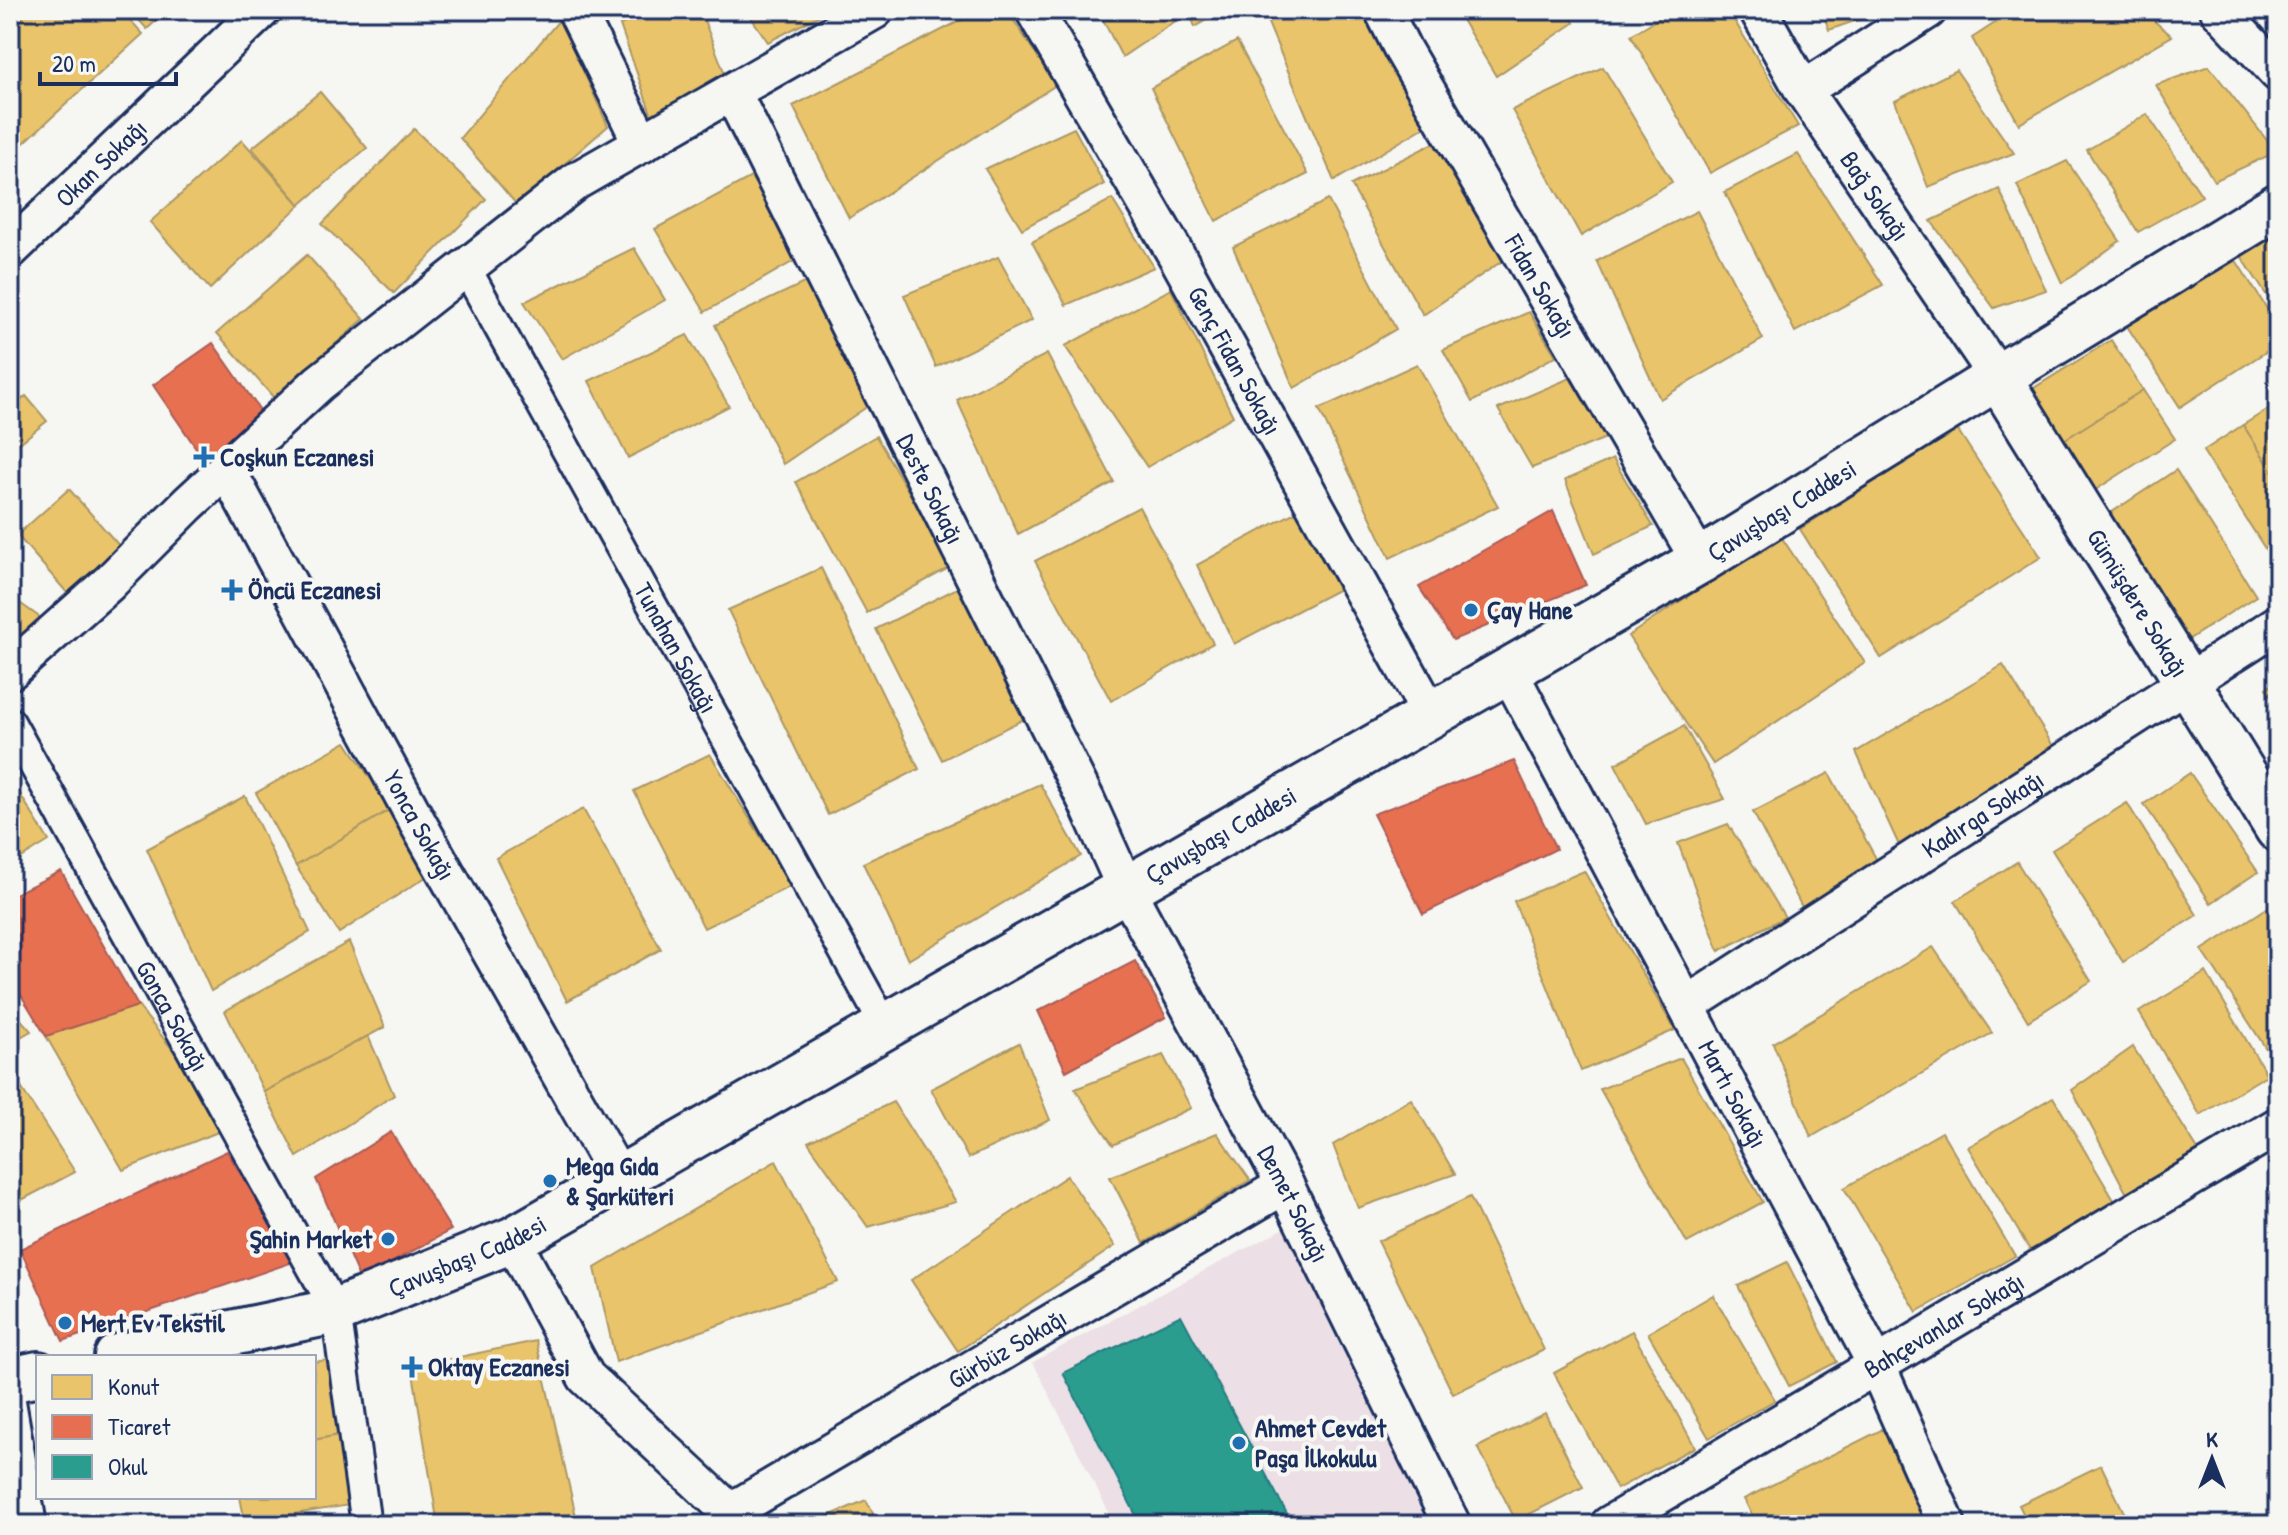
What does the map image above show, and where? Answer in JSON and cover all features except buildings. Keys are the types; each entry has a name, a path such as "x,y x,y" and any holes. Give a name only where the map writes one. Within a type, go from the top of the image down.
{"main road":[{"name":"Çavuşbaşı Caddesi","path":"127,1355 336,1311 512,1240 1700,561 2278,206"},
{"name":"Gümüşdere Sokağı","path":"1998,377 2278,829"},
{"path":"10,1380 36,1374"}],"street":[{"name":"Okan Sokağı","path":"10,250 262,10"},
{"path":"576,10 642,144"},
{"path":"10,671 109,583 188,504 319,383 576,181 875,10"},
{"name":"Genç Fidan Sokağı","path":"1034,10 1185,271 1431,715"},
{"name":"Fidan Sokağı","path":"1383,10 1411,64 1700,561"},
{"name":"Bağ Sokağı","path":"1758,10 1803,90 1998,377"},
{"path":"1803,90 1928,10"},
{"path":"2219,10 2278,73"},
{"name":"Deste Sokağı","path":"732,92 1079,785 1126,889"},
{"name":"Tunahan Sokağı","path":"466,268 885,1026"},
{"name":"Yonca Sokağı","path":"227,470 420,827 619,1178"},
{"name":"Kadırga Sokağı","path":"1687,1005 2278,624"},
{"name":"Martı Sokağı","path":"1508,670 1877,1366 1947,1525"},
{"name":"Gonca Sokağı","path":"10,722 336,1311"},
{"name":"Demet Sokağı","path":"1126,889 1285,1185 1452,1525"},
{"name":"Bahçevanlar Sokağı","path":"1609,1525 2278,1126"},
{"name":"Gürbüz Sokağı","path":"512,1240 586,1377 732,1519 1285,1185"},
{"path":"336,1311 366,1525"},
{"path":"10,1395 32,1525"}],"shaded area":[{"name":"Ahmet Cevdet Paşa İlkokulu","path":"1296,1222 1443,1525 1115,1525 1033,1362"}],"place":[{"name":"Coşkun Eczanesi","path":"204,457"},
{"name":"Öncü Eczanesi","path":"232,590"},
{"name":"Çay Hane","path":"1471,610"},
{"name":"Mega Gıda & Şarküteri","path":"550,1181"},
{"name":"Şahin Market","path":"388,1239"},
{"name":"Mert Ev Tekstil","path":"65,1323"},
{"name":"Oktay Eczanesi","path":"412,1367"},
{"name":"Ahmet Cevdet Paşa İlkokulu","path":"1239,1443"}]}
